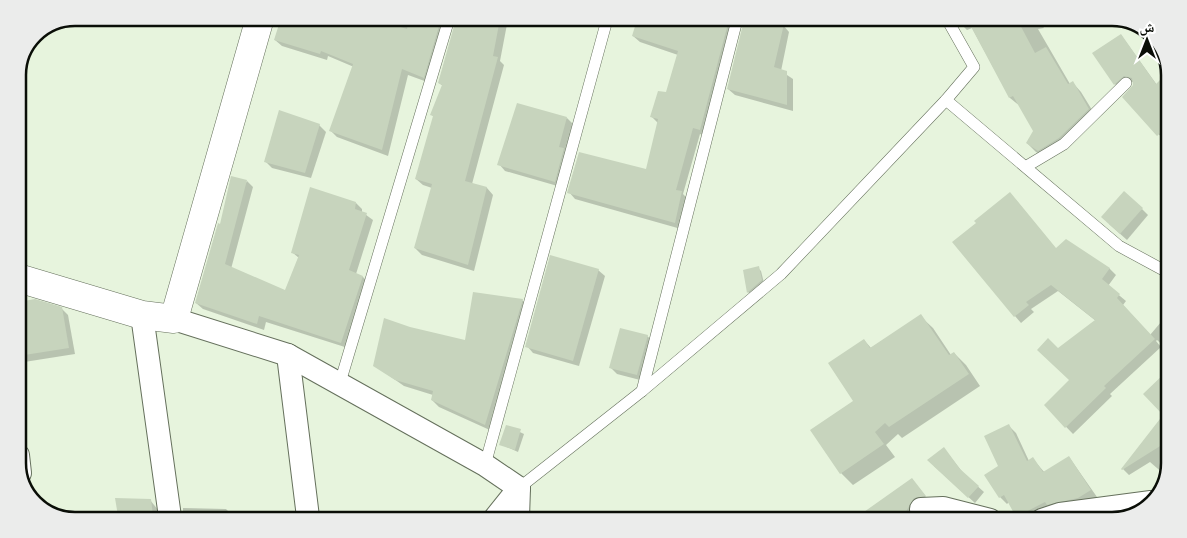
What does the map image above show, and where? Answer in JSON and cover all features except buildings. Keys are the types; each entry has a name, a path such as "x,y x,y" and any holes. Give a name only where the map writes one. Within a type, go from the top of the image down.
{"street":[{"path":"174,319 258,26"},
{"path":"26,280 142,315 174,319 288,355 340,386 485,464 520,488"},
{"path":"142,315 169,512"},
{"path":"288,355 307,512"},
{"path":"500,512 520,488"},
{"path":"518,512 520,488"},
{"path":"1092,512 1137,505"},
{"path":"924,512 943,508 959,512"}],"lane":[{"path":"340,386 447,26"},
{"path":"485,464 605,26"},
{"path":"642,390 735,26"},
{"path":"520,488 642,390 781,274 946,100 974,67 951,26"},
{"path":"1027,166 1064,144 1126,83"},
{"path":"946,100 1027,166 1119,246 1161,269"}]}
